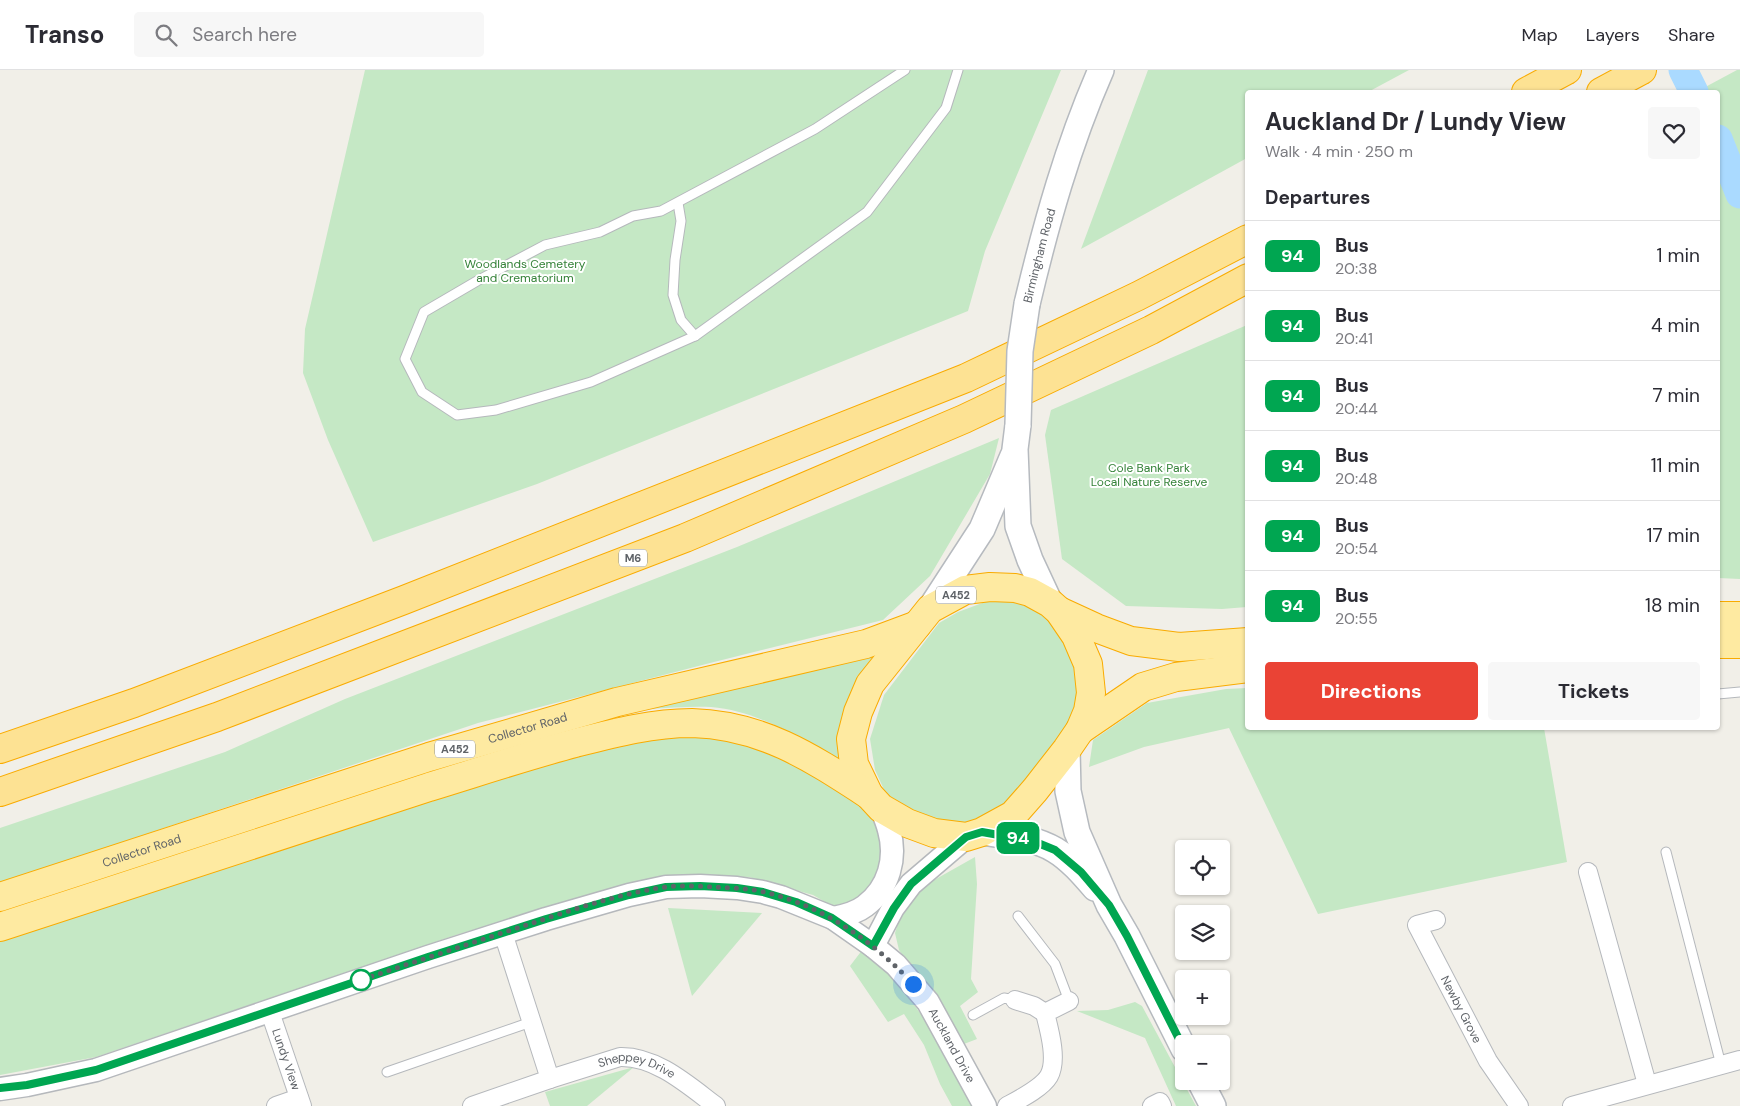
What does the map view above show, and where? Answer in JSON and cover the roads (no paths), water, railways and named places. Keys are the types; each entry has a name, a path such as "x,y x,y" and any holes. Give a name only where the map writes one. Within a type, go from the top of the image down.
{"highway":[{"path":"1530,90 1567,70"},
{"path":"0,749 134,703 404,600 966,378 1138,296 1245,241"},
{"name":"M6","path":"0,792 217,717 685,538 964,419 1150,330 1245,280"},
{"name":"A452","path":"875,802 854,764 851,739 858,712 870,684 923,617 965,590 990,587 1015,588 1030,592 1096,628 1130,641 1179,647 1245,642"},
{"name":"A452","path":"0,927 242,847 522,758 624,730 660,724 694,723 740,729 776,740 819,763 907,823 934,833 974,835 1013,815 1074,740 1088,711 1091,693 1088,664 1076,636 1055,607"},
{"path":"1720,616 1740,616"},
{"name":"Collector Road","path":"0,897 429,757 617,702 866,644 923,617"},
{"path":"1720,644 1740,644"},
{"name":"A452","path":"1074,740 1143,687 1176,677 1245,668"}],"main road":[{"name":"Birmingham Road","path":"1055,607 1030,560 1018,526 1016,437 1020,351 1027,304 1041,244 1088,99 1101,70"},
{"name":"Birmingham Road","path":"923,617 982,529 1016,437"},
{"path":"1074,740 1068,791 1077,832 1109,905 1127,936 1177,1035"},
{"path":"974,835 1033,841 1055,850 1081,872 1109,905"}],"street":[{"path":"832,918 849,914 865,907 887,882 892,849 890,831 875,802"},
{"path":"873,946 894,908 911,884 974,835"},
{"path":"1588,872 1647,1084"},
{"name":"Auckland Drive","path":"0,1088 27,1085 96,1070 503,933 629,895 666,887 682,886 737,888 763,892 796,902 832,918 873,946 896,965 928,1002 985,1106"},
{"name":"Newby Grove","path":"1436,920 1417,925 1488,1061 1519,1106"},
{"path":"503,933 550,1079"},
{"path":"1008,1106 1023,1097 1049,1076 1053,1064 1050,1034 1045,1013 1034,1006 1015,1000"},
{"path":"1045,1013 1069,1001"},
{"name":"Lundy View","path":"270,1012 300,1102"},
{"name":"Sheppey Drive","path":"472,1106 550,1079 620,1057 631,1056 659,1066 716,1106"},
{"path":"1572,1106 1740,1060"},
{"path":"276,1106 300,1102"},
{"path":"1152,1106 1160,1102 1162,1106"}],"lane":[{"path":"905,70 815,129 661,211 633,216 600,232 545,245 424,312 405,359 422,392 457,415 496,410 591,382 695,336 867,212 946,108 958,70"},
{"path":"678,202 681,221 675,260 673,295 681,320 695,336"},
{"path":"1720,694 1740,692"},
{"path":"1666,852 1721,1065"},
{"path":"1018,916 1055,964 1069,1001"},
{"path":"973,1016 1004,998 1015,1000"},
{"path":"387,1072 532,1022"}],"waterway":[{"path":"1683,70 1693,90"},
{"path":"1720,144 1740,194"}],"park label":[{"name":"Woodlands Cemetery and Crematorium","path":"525,271"},
{"name":"Cole Bank Park Local Nature Reserve","path":"1149,475"}]}
